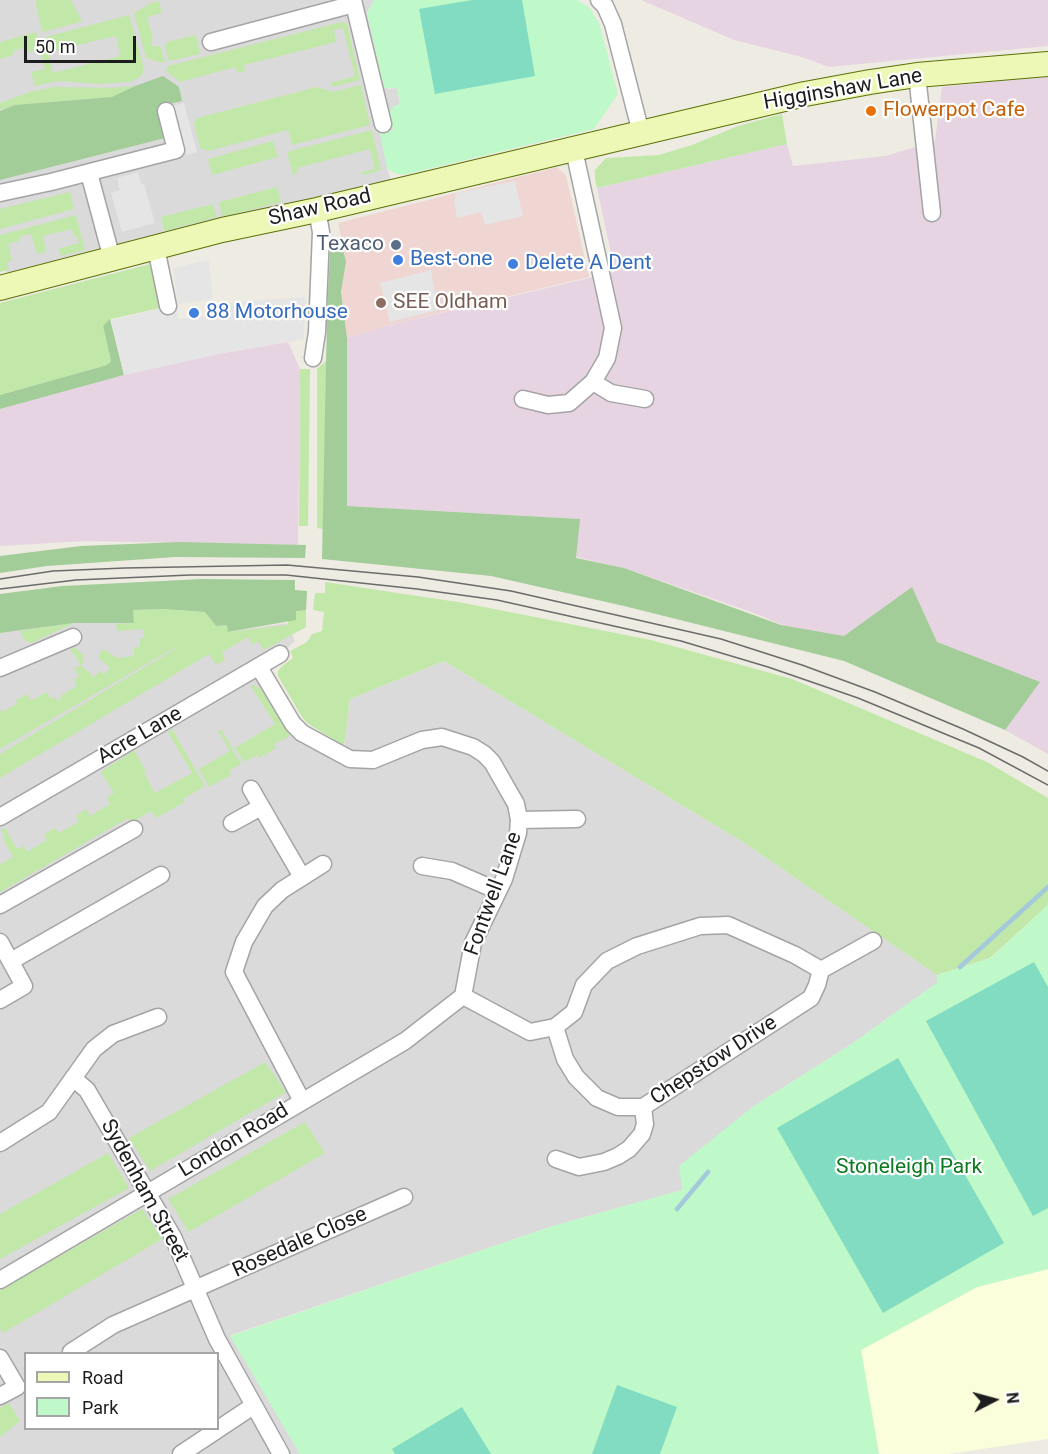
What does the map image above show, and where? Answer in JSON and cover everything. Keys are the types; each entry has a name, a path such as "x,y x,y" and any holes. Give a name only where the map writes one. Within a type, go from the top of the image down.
{"main road":[{"name":"Higginshaw Lane","path":"641,133 805,94 870,82 917,75 1048,64"},
{"name":"Shaw Road","path":"0,288 222,230 317,210 641,133"}],"street":[{"path":"599,0 613,24 641,133"},
{"path":"211,42 354,2 386,100 383,124"},
{"path":"917,75 932,213"},
{"path":"0,193 176,150 166,111"},
{"path":"522,399 548,405 569,403 593,382 607,358 613,328 574,150"},
{"path":"89,173 112,259"},
{"path":"313,358 317,332 321,232 317,210"},
{"path":"156,248 168,306"},
{"path":"593,382 611,393 645,399"},
{"path":"0,668 18,652 73,637"},
{"name":"Acre Lane","path":"0,817 280,654"},
{"name":"Fontwell Lane","path":"259,667 293,724 302,733 350,759 366,762 422,740 442,737 473,747 484,754 496,768 516,804 519,820 518,833 498,891 473,943 463,996"},
{"path":"251,789 302,877"},
{"path":"232,823 261,807"},
{"path":"519,820 577,819"},
{"path":"0,905 134,829"},
{"path":"302,1101 234,972 244,942 265,906 282,890 323,864"},
{"path":"422,866 452,871 498,891"},
{"path":"11,961 161,875"},
{"path":"463,996 530,1032 555,1026 574,1012 584,985 607,962 637,946 700,926 728,925 795,955 821,970 873,941"},
{"path":"0,942 24,986 0,1000"},
{"name":"Chepstow Drive","path":"555,1026 565,1059 576,1077 597,1098 618,1107 643,1107 811,998 821,970"},
{"name":"London Road","path":"0,1280 405,1041 463,996"},
{"path":"0,1143 49,1112 94,1049 113,1034 158,1017"},
{"name":"Sydenham Street","path":"74,1078 87,1090 173,1237 217,1339 281,1454"},
{"path":"556,1159 579,1167 604,1162 618,1156 629,1149 642,1134 645,1124 643,1107"},
{"name":"Rosedale Close","path":"71,1352 113,1325 404,1197"},
{"path":"0,1358 16,1387 0,1396"},
{"path":"219,1429 253,1406"},
{"path":"181,1454 217,1430"}],"shaded area":[{"path":"0,0 374,0 367,13 384,87 397,88 400,104 393,107 393,131 387,168 392,183 9,276 6,269 0,267"},
{"path":"641,0 1048,0 1048,46 829,67 802,57 734,40"},
{"path":"1048,76 1048,754 1005,730 1008,721 923,683 754,613 624,568 576,557 579,519 347,506 347,338 390,325 615,272 597,188 787,144 793,166 886,156 935,141 942,87"},
{"path":"184,103 197,152 186,155 173,106"},
{"path":"557,167 566,175 589,277 390,325 347,338 341,292 346,262 338,223"},
{"path":"138,172 141,184 144,184 155,223 122,232 111,193 120,190 117,178"},
{"path":"515,181 523,216 485,225 481,212 457,218 454,201 457,193"},
{"path":"209,260 213,299 178,304 173,268"},
{"path":"431,270 438,310 390,322 380,283"},
{"path":"305,297 304,339 223,353 124,375 111,320 176,305 179,319 220,314 219,303"},
{"path":"288,342 300,369 298,545 85,541 0,546 0,409 124,375 223,353"},
{"path":"205,612 216,626 227,625 228,632 287,623 295,641 274,661 271,677 304,730 344,748 350,699 444,661 746,844 937,975 937,983 853,1043 751,1108 682,1190 553,1226 231,1335 300,1454 0,1454 0,633 74,623 133,623"},
{"path":"1048,1269 1048,1439 949,1454 879,1454 861,1350 977,1287"}],"green space":[{"path":"35,0 71,0 81,22 42,32"},
{"path":"374,0 577,0 589,7 599,23 618,94 594,129 403,175 394,173 387,168 380,134 393,130 389,113 393,107 400,104 397,88 384,88 367,13"},
{"path":"472,0 522,0 535,76 435,94 419,9"},
{"path":"159,1 162,13 147,17 153,38 151,39 152,46 160,46 165,61 163,63 146,58 134,13"},
{"path":"129,15 143,65 143,73 130,82 99,84 58,81 35,86 31,72 45,69 40,49 24,53 23,48 13,51 14,55 0,59 0,42 36,32 38,39","holes":["116,36 120,56 53,73 48,52"]},
{"path":"342,22 347,24 360,80 333,87 330,83 355,76 343,28 334,30 336,42 244,65 245,71 237,73 236,67 180,82 166,71 168,66"},
{"path":"196,35 200,54 169,61 165,46 167,42"},
{"path":"163,76 179,87 182,101 157,107 165,138 0,180 0,111 15,105 112,97"},
{"path":"361,85 370,125 292,145 288,130 208,151 200,148 194,124 197,118 317,87 333,92"},
{"path":"135,86 112,97 15,105 0,110 0,103 30,92 54,87"},
{"path":"782,114 787,144 597,188 595,170 606,158 659,155 692,145 738,126"},
{"path":"372,130 381,170 363,175 362,172 375,169 370,149 297,168 298,173 293,175 287,152"},
{"path":"273,141 278,157 212,175 208,159"},
{"path":"277,187 281,202 222,217 219,202"},
{"path":"70,192 74,209 0,229 0,209"},
{"path":"213,204 217,217 164,231 161,217"},
{"path":"76,215 85,250 61,256 58,249 79,243 72,229 43,236 46,252 37,254 31,234 19,237 19,241 8,244 12,261 7,262 9,270 0,272 0,235"},
{"path":"342,245 346,262 341,292 347,338 347,506 580,519 576,558 624,568 781,625 844,636 912,587 937,642 1040,682 1005,730 844,661 624,606 491,576 322,559 327,317 330,248"},
{"path":"150,264 160,308 111,319 103,326 111,361 107,365 0,395 0,303"},
{"path":"110,319 124,375 0,409 0,395 107,365 111,361 103,326"},
{"path":"327,360 323,529 317,528 317,369"},
{"path":"300,369 310,369 308,526 299,526"},
{"path":"179,542 306,545 305,558 175,557 47,566 0,573 0,556 81,546"},
{"path":"202,579 295,580 295,590 307,591 306,610 296,611 296,620 228,632 227,625 216,626 205,612 163,609 133,610 134,623 74,623 0,633 0,594 62,586"},
{"path":"325,582 464,603 651,640 792,679 987,762 1048,798 1048,905 990,958 937,975 746,844 444,661 350,699 344,746 307,723 278,676 278,671 282,666 293,658 290,651 307,642 312,634 322,631 324,612 313,610 315,593 325,593"},
{"path":"163,609 205,612 216,626 227,625 229,632 288,625 296,610 306,610 306,627 264,650 258,641 252,645 248,637 222,652 225,660 216,665 209,654 0,778 0,754 175,649 0,749 0,709 2,712 17,704 16,700 27,694 31,701 46,692 51,699 55,697 58,701 62,698 60,696 77,686 74,680 79,676 74,669 81,665 94,677 100,671 105,674 110,668 98,657 103,649 117,658 134,656 134,648 140,646 140,639 144,638 143,629 117,631 116,624 134,623 133,610"},
{"path":"74,623 31,643 25,641 20,631"},
{"path":"75,647 84,656 81,665 70,649"},
{"path":"250,685 261,689 290,736 274,744 276,748 259,758 257,755 244,762 235,748 275,724"},
{"path":"172,729 205,786 183,799 185,802 156,818 151,811 131,823 128,818 0,892 0,864 13,857 3,839 5,837 1,830 5,828 17,849 23,846 27,852 47,840 44,834 55,828 59,833 79,822 76,816 86,809 90,816 110,804 107,797 114,793 101,772 134,750 155,793 192,773 168,732"},
{"path":"221,729 241,764 229,771 231,775 209,787 199,769 230,751 218,731"},
{"name":"Stoneleigh Park","path":"1048,905 1048,1269 977,1287 861,1350 879,1454 300,1454 230,1336 553,1226 682,1190 679,1166 751,1108 853,1043 937,983 937,975 991,958"},
{"path":"1034,962 1048,987 1048,1208 1033,1216 926,1021"},
{"path":"898,1058 1004,1243 883,1313 777,1128"},
{"path":"265,1062 286,1092 150,1171 129,1138"},
{"path":"305,1122 325,1153 189,1232 168,1199"},
{"path":"108,1153 129,1188 0,1259 0,1214"},
{"path":"142,1209 162,1239 3,1333 0,1328 0,1290"},
{"path":"617,1385 677,1407 660,1454 592,1454"},
{"path":"9,1403 20,1421 0,1437 0,1408"},
{"path":"462,1407 491,1454 395,1454 392,1449"}],"waterway":[{"path":"960,967 1048,887"},
{"path":"677,1209 708,1172"}],"tram line":[{"path":"0,579 53,571 287,565 418,577 511,591 721,639 802,665 875,692 963,729 1048,771"},
{"path":"0,589 76,580 190,575 286,575 497,600 681,641 768,667 858,698 979,748 1048,785"}],"place":[{"name":"Flowerpot Cafe","path":"871,111"},
{"name":"Texaco","path":"396,245"},
{"name":"Best-one","path":"398,260"},
{"name":"Delete A Dent","path":"513,264"},
{"name":"SEE Oldham","path":"381,303"},
{"name":"88 Motorhouse","path":"194,313"}]}
